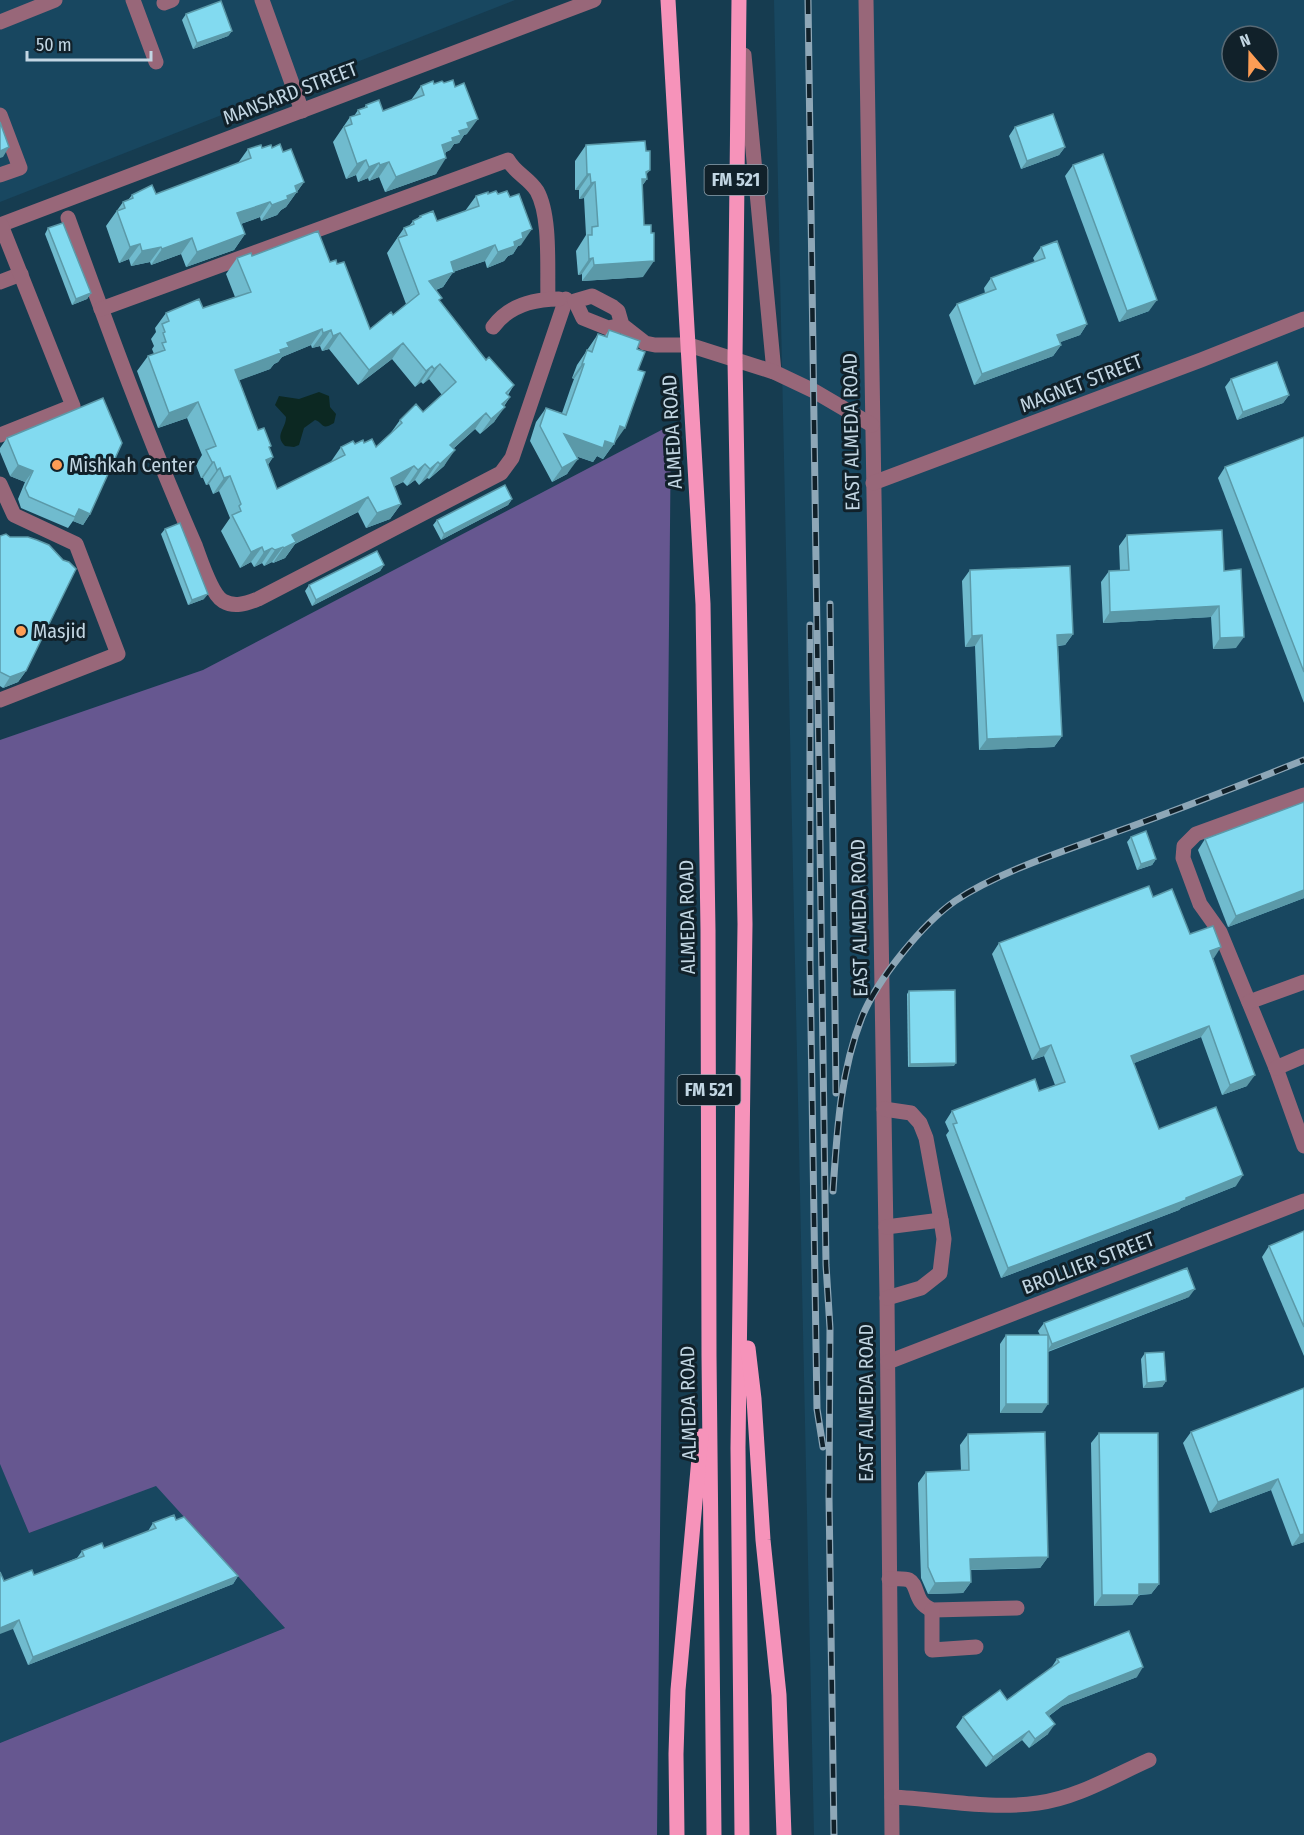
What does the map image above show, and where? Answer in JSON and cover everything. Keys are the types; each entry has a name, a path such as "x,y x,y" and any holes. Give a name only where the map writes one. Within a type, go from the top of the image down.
{"main road":[{"name":"ALMEDA ROAD","path":"668,0 703,615 708,942 714,1835"},
{"name":"FM 521","path":"740,8 735,360 745,924 738,1507 742,1835"},
{"path":"741,1288 754,1399 763,1540 779,1695 784,1835"},
{"path":"677,1835 678,1690 709,1355"}],"street":[{"path":"0,22 55,0"},
{"path":"133,0 156,62"},
{"path":"262,0 302,111"},
{"name":"MANSARD STREET","path":"1,225 594,0"},
{"name":"EAST ALMEDA ROAD","path":"866,0 888,1362 892,1835"},
{"path":"740,8 774,372"},
{"path":"0,115 20,168 0,175"},
{"path":"101,309 508,160 516,171 533,186 543,206 548,299"},
{"path":"68,218 182,516 214,591 224,601 236,605 243,605 258,599 501,473 512,458 570,300"},
{"path":"0,435 73,406 1,225"},
{"path":"0,282 21,274"},
{"path":"493,327 500,318 516,306 548,299 570,300 592,296 618,311 622,325 649,345 689,345 774,372 814,391 872,425"},
{"path":"570,300 582,318 608,328 622,325"},
{"name":"MAGNET STREET","path":"873,483 1304,319"},
{"path":"0,484 4,504 14,515 76,544 118,654 0,700"},
{"path":"1304,795 1196,834 1184,846 1183,858 1200,904 1221,932 1276,1068 1304,1146"},
{"path":"1249,1002 1304,982"},
{"path":"1276,1068 1304,1056"},
{"path":"884,1109 911,1113 920,1123 926,1138 944,1239 940,1273 921,1288 887,1298"},
{"name":"BROLLIER STREET","path":"888,1362 1304,1201"},
{"path":"886,1227 940,1220"},
{"path":"889,1579 909,1580 913,1584 919,1602 932,1610 1017,1608"},
{"path":"932,1610 932,1650 976,1647"},
{"path":"892,1797 972,1805 1038,1803 1070,1796 1149,1760"}],"shaded area":[{"path":"0,0 515,0 0,202"},
{"path":"774,0 1304,0 1304,1835 814,1835"},
{"path":"319,392 329,396 330,407 336,414 334,423 325,426 315,420 304,428 299,445 285,446 280,435 286,417 275,405 279,396 299,399"},
{"path":"671,425 657,1835 0,1835 0,1743 285,1628 156,1486 29,1533 0,1464 0,740 203,670"},
{"path":"0,1463 29,1533 156,1485 285,1628 0,1743"}],"building":[{"path":"221,1 232,31 197,43 186,14"},
{"path":"453,80 455,87 464,83 478,119 467,123 469,128 459,131 461,135 452,138 453,141 442,145 446,158 396,177 389,162 369,167 366,160 357,164 344,127 352,124 350,117 360,114 358,110 379,100 383,111 424,95 421,86 433,81 434,84"},
{"path":"1053,114 1065,147 1027,161 1015,127"},
{"path":"0,122 9,147 0,151"},
{"path":"645,141 646,151 650,151 650,170 646,172 647,179 642,179 644,225 651,225 651,233 654,233 654,261 594,265 593,258 589,259 588,235 592,235 592,227 598,226 595,182 591,183 590,174 587,174 586,145"},
{"path":"280,144 283,152 291,149 304,182 295,186 297,192 287,196 288,199 272,205 270,202 237,213 245,234 197,252 192,238 162,249 161,247 142,251 140,244 130,247 117,211 125,208 123,202 133,198 132,195 152,185 156,194 251,158 248,149 261,145 262,148 271,145 272,148"},
{"path":"1103,154 1157,300 1127,311 1073,165"},
{"path":"507,191 510,197 519,194 532,229 522,233 523,238 514,242 515,246 498,252 495,245 451,262 454,272 429,281 442,298 439,300 486,360 489,357 514,385 506,393 510,397 502,404 505,407 491,419 486,413 450,445 455,450 440,464 438,462 430,469 425,464 418,470 414,466 391,478 401,504 377,513 368,497 292,535 296,542 284,548 275,550 272,548 264,552 262,547 251,552 232,515 241,511 239,506 241,504 230,476 224,478 220,468 217,470 206,450 216,446 198,402 169,413 148,356 165,350 162,343 166,342 162,324 169,321 166,313 199,299 203,308 251,292 237,258 251,253 252,256 318,231 330,262 336,260 337,264 344,262 370,329 391,312 393,315 419,294 398,238 407,235 404,228 414,224 413,221 420,216 433,211 437,221 479,206 476,196 488,192 488,194","holes":["322,329 323,333 331,330 333,336 340,333 369,370 403,343 426,371 440,364 456,382 423,412 416,404 400,420 402,423 376,447 372,439 355,444 353,441 341,447 345,455 277,489 266,460 273,457 269,447 271,446 264,428 258,430 235,370 281,353 280,350 289,347 287,343"]},
{"path":"63,223 91,293 76,299 48,228"},
{"path":"1057,241 1087,324 1057,335 1061,345 982,374 957,304 996,289 991,278 1045,258 1041,247"},
{"path":"609,330 640,341 637,349 645,352 638,370 645,372 625,428 620,426 614,444 605,441 603,448 564,434 578,459 562,468 540,426 546,408 566,415 587,350 592,352 598,334 607,337"},
{"path":"1277,362 1289,395 1243,412 1231,379"},
{"name":"Mishkah Center","path":"103,398 122,443 90,514 79,509 75,517 29,497 25,488 33,471 18,465 7,438"},
{"path":"1304,437 1304,672 1225,467"},
{"path":"505,485 512,499 444,534 437,520"},
{"path":"180,523 208,594 192,600 165,529"},
{"path":"1222,530 1224,571 1241,569 1244,637 1220,638 1219,606 1110,612 1109,571 1129,570 1127,535"},
{"name":"Masjid","path":"6,534 10,537 28,537 49,545 63,560 76,569 26,671 10,677 0,672 0,536"},
{"path":"377,551 384,565 316,600 309,585"},
{"path":"1070,566 1073,634 1057,635 1062,736 987,739 982,635 972,636 970,570"},
{"path":"1304,802 1304,890 1236,916 1205,839"},
{"path":"1146,831 1156,859 1141,864 1131,837"},
{"path":"1149,886 1153,897 1172,889 1190,934 1213,926 1221,947 1210,951 1255,1075 1230,1085 1209,1026 1131,1056 1159,1129 1216,1107 1243,1175 1186,1198 1186,1200 1008,1268 953,1124 957,1123 952,1111 1035,1079 1039,1091 1065,1082 1051,1045 1040,1049 999,943"},
{"path":"955,990 956,1063 910,1064 909,991"},
{"path":"1304,1231 1304,1327 1269,1246"},
{"path":"1187,1268 1195,1289 1052,1344 1044,1323"},
{"path":"1006,1335 1048,1335 1048,1404 1006,1404"},
{"path":"1164,1352 1166,1381 1147,1383 1145,1353"},
{"path":"1304,1388 1304,1534 1300,1535 1278,1479 1218,1502 1191,1432"},
{"path":"1045,1432 1048,1557 970,1559 971,1582 935,1583 928,1567 926,1472 969,1470 968,1434"},
{"path":"1099,1433 1158,1433 1159,1584 1139,1584 1139,1595 1102,1595"},
{"path":"174,1515 176,1520 184,1517 238,1576 33,1657 19,1620 0,1628 0,1572 4,1581 32,1570 34,1575 84,1556 82,1551 102,1543 104,1548 156,1528 153,1523"},
{"path":"1129,1631 1143,1667 1069,1696 1046,1713 1055,1724 1035,1739 1029,1731 993,1757 963,1717 1000,1690 1007,1700 1059,1662 1057,1659"}],"railway":[{"path":"808,0 826,1265 830,1328 829,1497 834,1835"},
{"path":"830,604 836,1093"},
{"path":"810,625 810,963 817,1409 823,1447"},
{"path":"833,1191 844,1081 862,1017 889,970 915,938 942,911 972,890 1011,871 1304,760"}],"place":[{"name":"Mishkah Center","path":"57,465"},
{"name":"Masjid","path":"21,631"}]}
